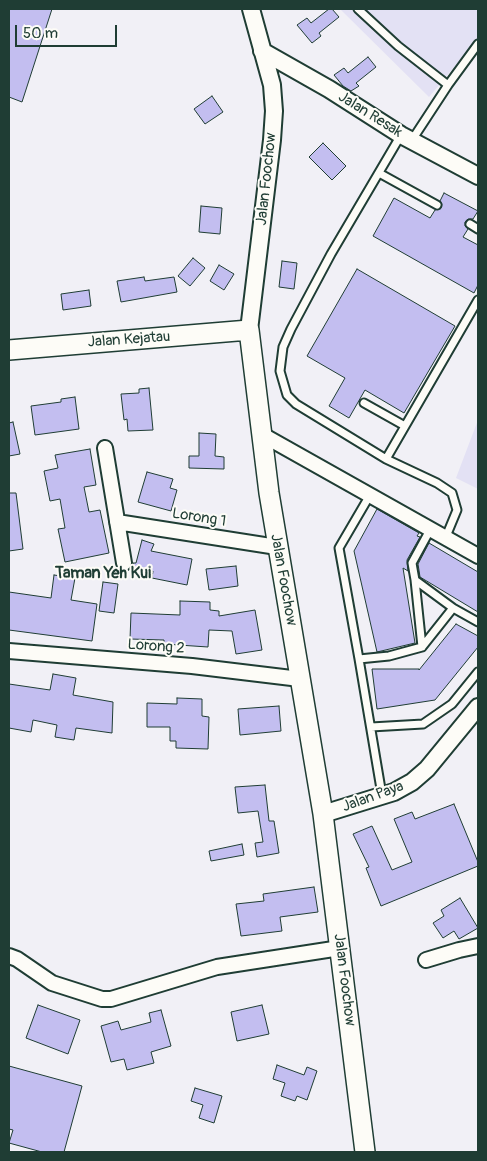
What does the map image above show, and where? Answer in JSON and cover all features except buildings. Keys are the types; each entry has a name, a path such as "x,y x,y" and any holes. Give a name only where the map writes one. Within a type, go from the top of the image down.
{"main road":[{"name":"Jalan Kejatau","path":"9,350 249,330"},
{"name":"Jalan Foochow","path":"249,330 277,547 323,814 365,1152"}],"street":[{"name":"Jalan Foochow","path":"249,330 274,111 272,84 251,9"},
{"name":"Jalan Resak","path":"262,51 329,89 406,138 478,176"},
{"path":"261,434 478,556"},
{"path":"105,448 124,563"},
{"name":"Lorong 1","path":"117,522 277,547"},
{"name":"Lorong 2","path":"9,651 192,666 300,679"},
{"name":"Jalan Paya","path":"323,814 394,792 412,782 428,770 478,707"},
{"path":"426,960 478,946"},
{"path":"9,956 17,959 52,982 102,999 111,999 217,968 340,948"}],"lane":[{"path":"358,9 398,46 448,85"},
{"path":"445,539 458,510 452,493 437,483 386,458 296,404 287,394 280,371 283,347 291,329 331,254 379,173 478,44"},
{"path":"379,173 437,205"},
{"path":"470,224 478,229"},
{"path":"386,458 478,300"},
{"path":"364,403 405,426"},
{"path":"370,495 339,548 382,796"},
{"path":"422,647 412,564 430,530"},
{"path":"415,580 453,608 478,622"},
{"path":"359,659 390,656 422,647 453,608"},
{"path":"370,727 423,724 452,704 478,672"}],"shaded area":[{"path":"340,9 478,9 478,39 429,97"},
{"path":"478,420 478,489 456,478"}],"district":[{"name":"Taman Yeh Kui","path":"103,574"}]}
